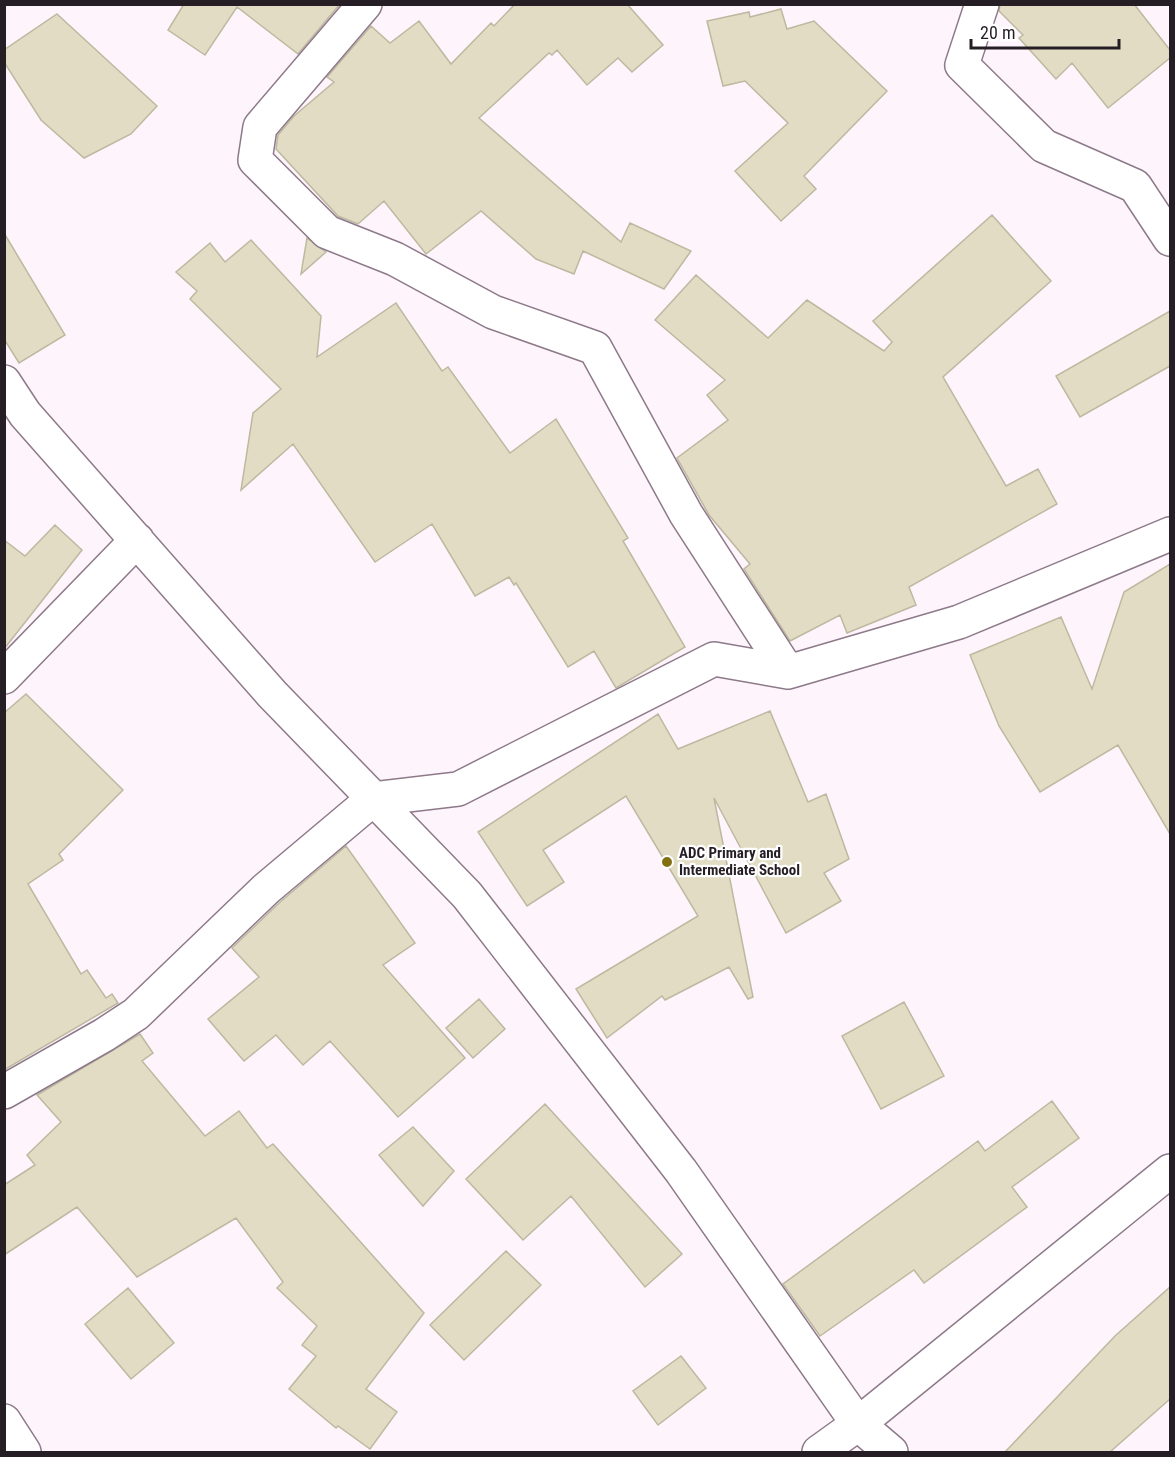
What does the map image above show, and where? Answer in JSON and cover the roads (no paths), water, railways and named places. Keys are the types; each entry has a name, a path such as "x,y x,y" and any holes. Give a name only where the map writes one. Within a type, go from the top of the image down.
{"street":[{"path":"365,4 260,127 255,160 327,232 395,259 493,312 595,348 686,514 788,672"},
{"path":"982,4 962,65 1044,146 1136,186 1170,239"},
{"path":"4,382 25,414 272,694 467,895 666,1152 858,1424 891,1452"},
{"path":"4,1092 104,1035 136,1014 266,889 373,799 458,789 714,659 788,672 958,622 1170,534"},
{"path":"4,677 137,540"},
{"path":"819,1452 858,1424 1170,1171"},
{"path":"4,1421 24,1452"}],"place":[{"name":"ADC Primary and Intermediate School","path":"667,862"}]}
